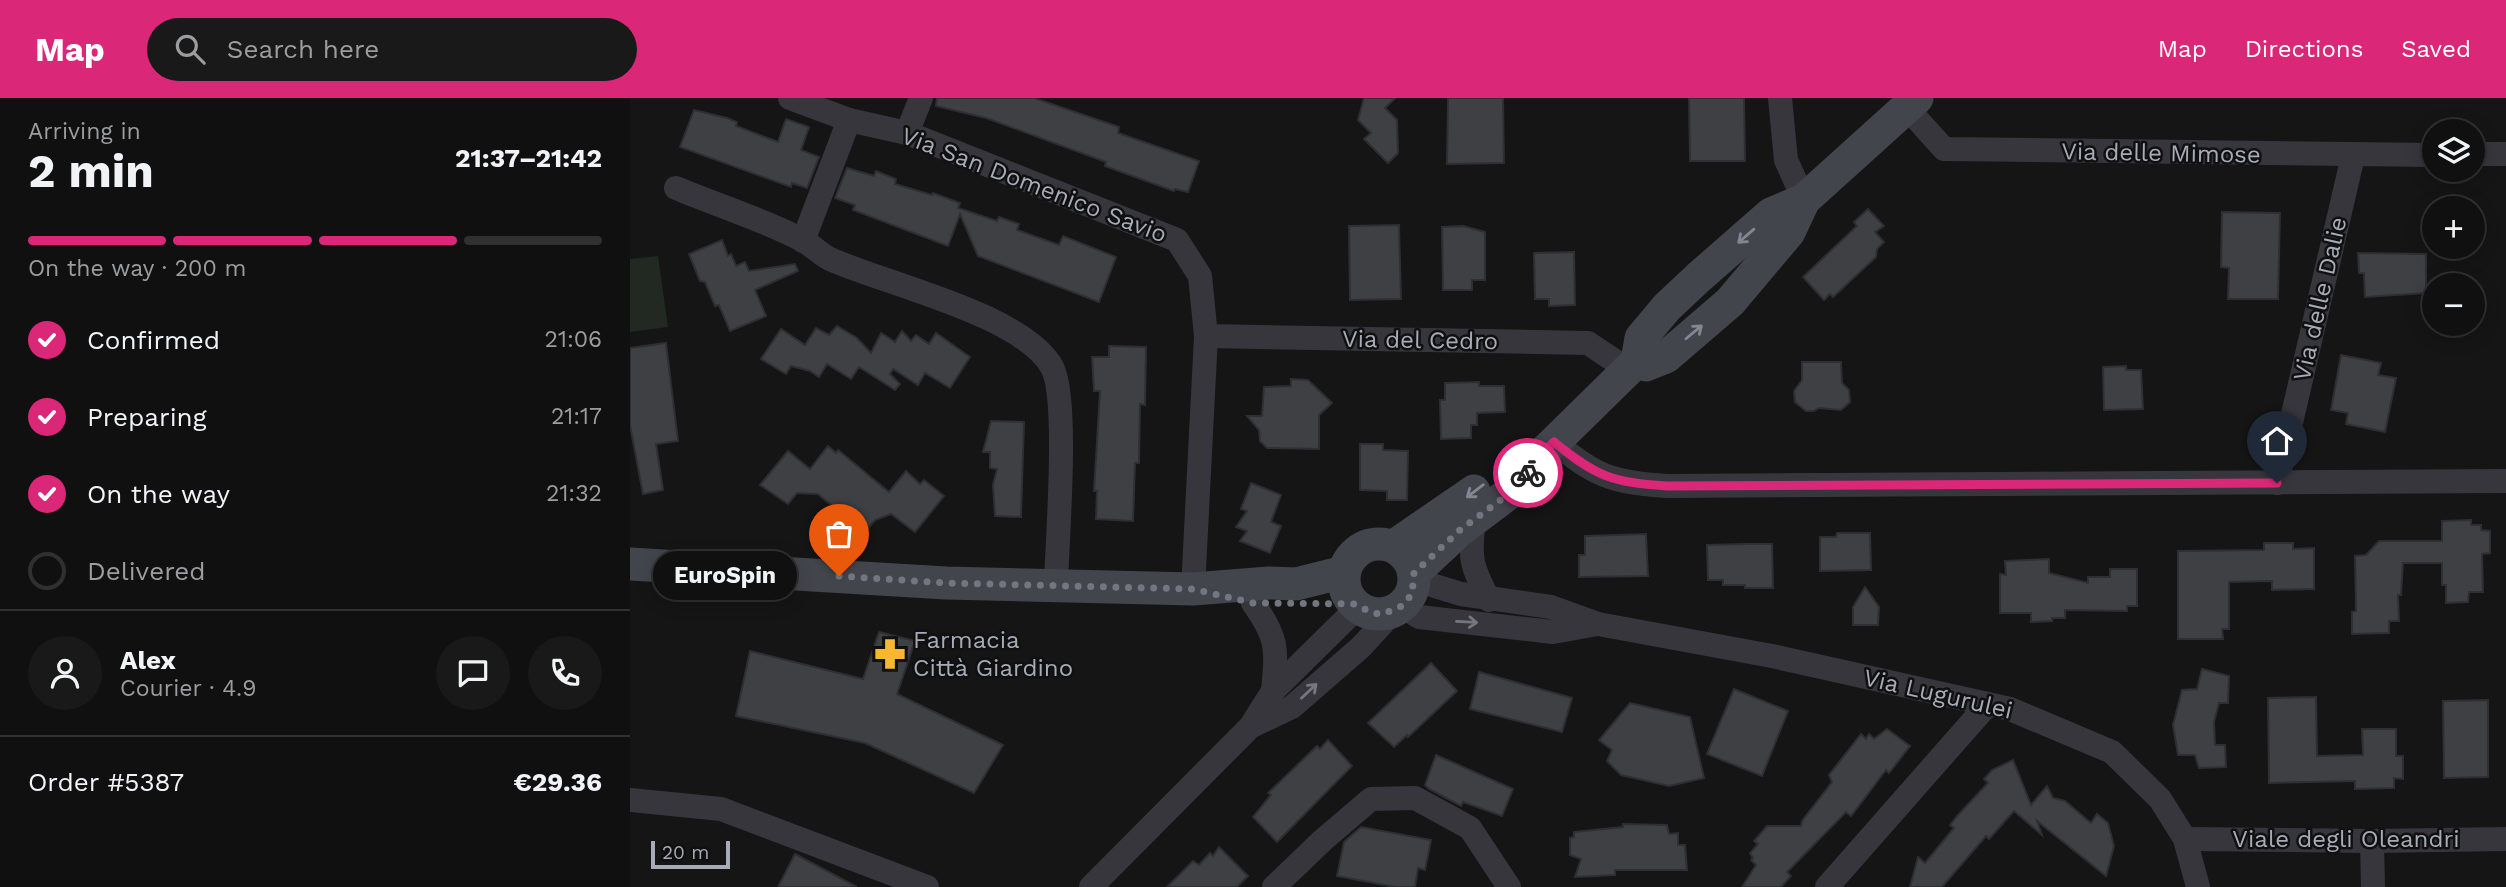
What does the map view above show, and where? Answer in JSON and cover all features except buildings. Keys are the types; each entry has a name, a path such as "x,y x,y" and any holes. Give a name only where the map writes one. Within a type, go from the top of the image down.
{"main road":[{"path":"1193,589 1253,603 1356,605 1373,613 1406,592 1474,520 1521,485 1544,452 1632,365 1646,365 1666,357 1730,302 1789,232 1804,200 1912,103"},
{"path":"1394,546 1442,515 1497,473 1544,452"},
{"path":"1356,605 1344,585 1344,572 1354,553 1366,546 1380,543 1394,546 1409,560 1406,592"},
{"path":"630,564 946,583 1193,589 1269,583 1296,584 1344,572"}],"street":[{"name":"Via San Domenico Savio","path":"790,98 849,120 907,133 1177,240 1200,276 1206,336 1193,589"},
{"path":"907,133 921,98"},
{"path":"1780,98 1786,160 1804,200"},
{"name":"Via delle Mimose","path":"1912,103 1944,149 2422,155"},
{"path":"803,241 849,120"},
{"path":"2485,154 2506,154"},
{"name":"Via delle Dalie","path":"2277,483 2353,156"},
{"path":"676,188 803,241 829,258 945,300 1001,326 1031,345 1052,368 1061,411 1056,584"},
{"name":"Via del Cedro","path":"1206,336 1588,344 1632,365"},
{"path":"1544,452 1624,483 1667,486 2506,481"},
{"path":"1474,520 1470,548 1473,570 1489,600"},
{"path":"1251,726 1292,707 1361,647 1406,592"},
{"name":"Via Lugurulei","path":"1598,624 1553,632 1419,617 1406,592 1461,594 1551,607 1598,624 1772,656 2010,709 2112,752 2160,799 2185,839 2198,887"},
{"path":"1253,603 1271,628 1275,643 1273,691"},
{"path":"1091,887 1251,726 1273,691 1356,605"},
{"path":"1827,887 1988,704"},
{"path":"1275,887 1322,840 1371,799 1415,798 1470,828 1509,887"},
{"path":"630,800 721,809 927,887"},
{"name":"Viale degli Oleandri","path":"2185,839 2506,839"},
{"path":"2372,841 2373,887"}],"shaded area":[{"path":"658,256 668,327 630,332 630,259"}],"way so far":[{"path":"839,576 946,583 1193,589 1253,603 1354,604 1362,610 1383,614 1402,606 1412,594 1414,573 1460,530 1521,485 1528,473"}],"place":[{"name":"EuroSpin","path":"839,576"},
{"name":"Farmacia Città Giardino","path":"890,654"}],"route":[{"path":"1528,473 1535,461 1554,442 1586,468 1624,483 1667,486 2277,483"}]}
